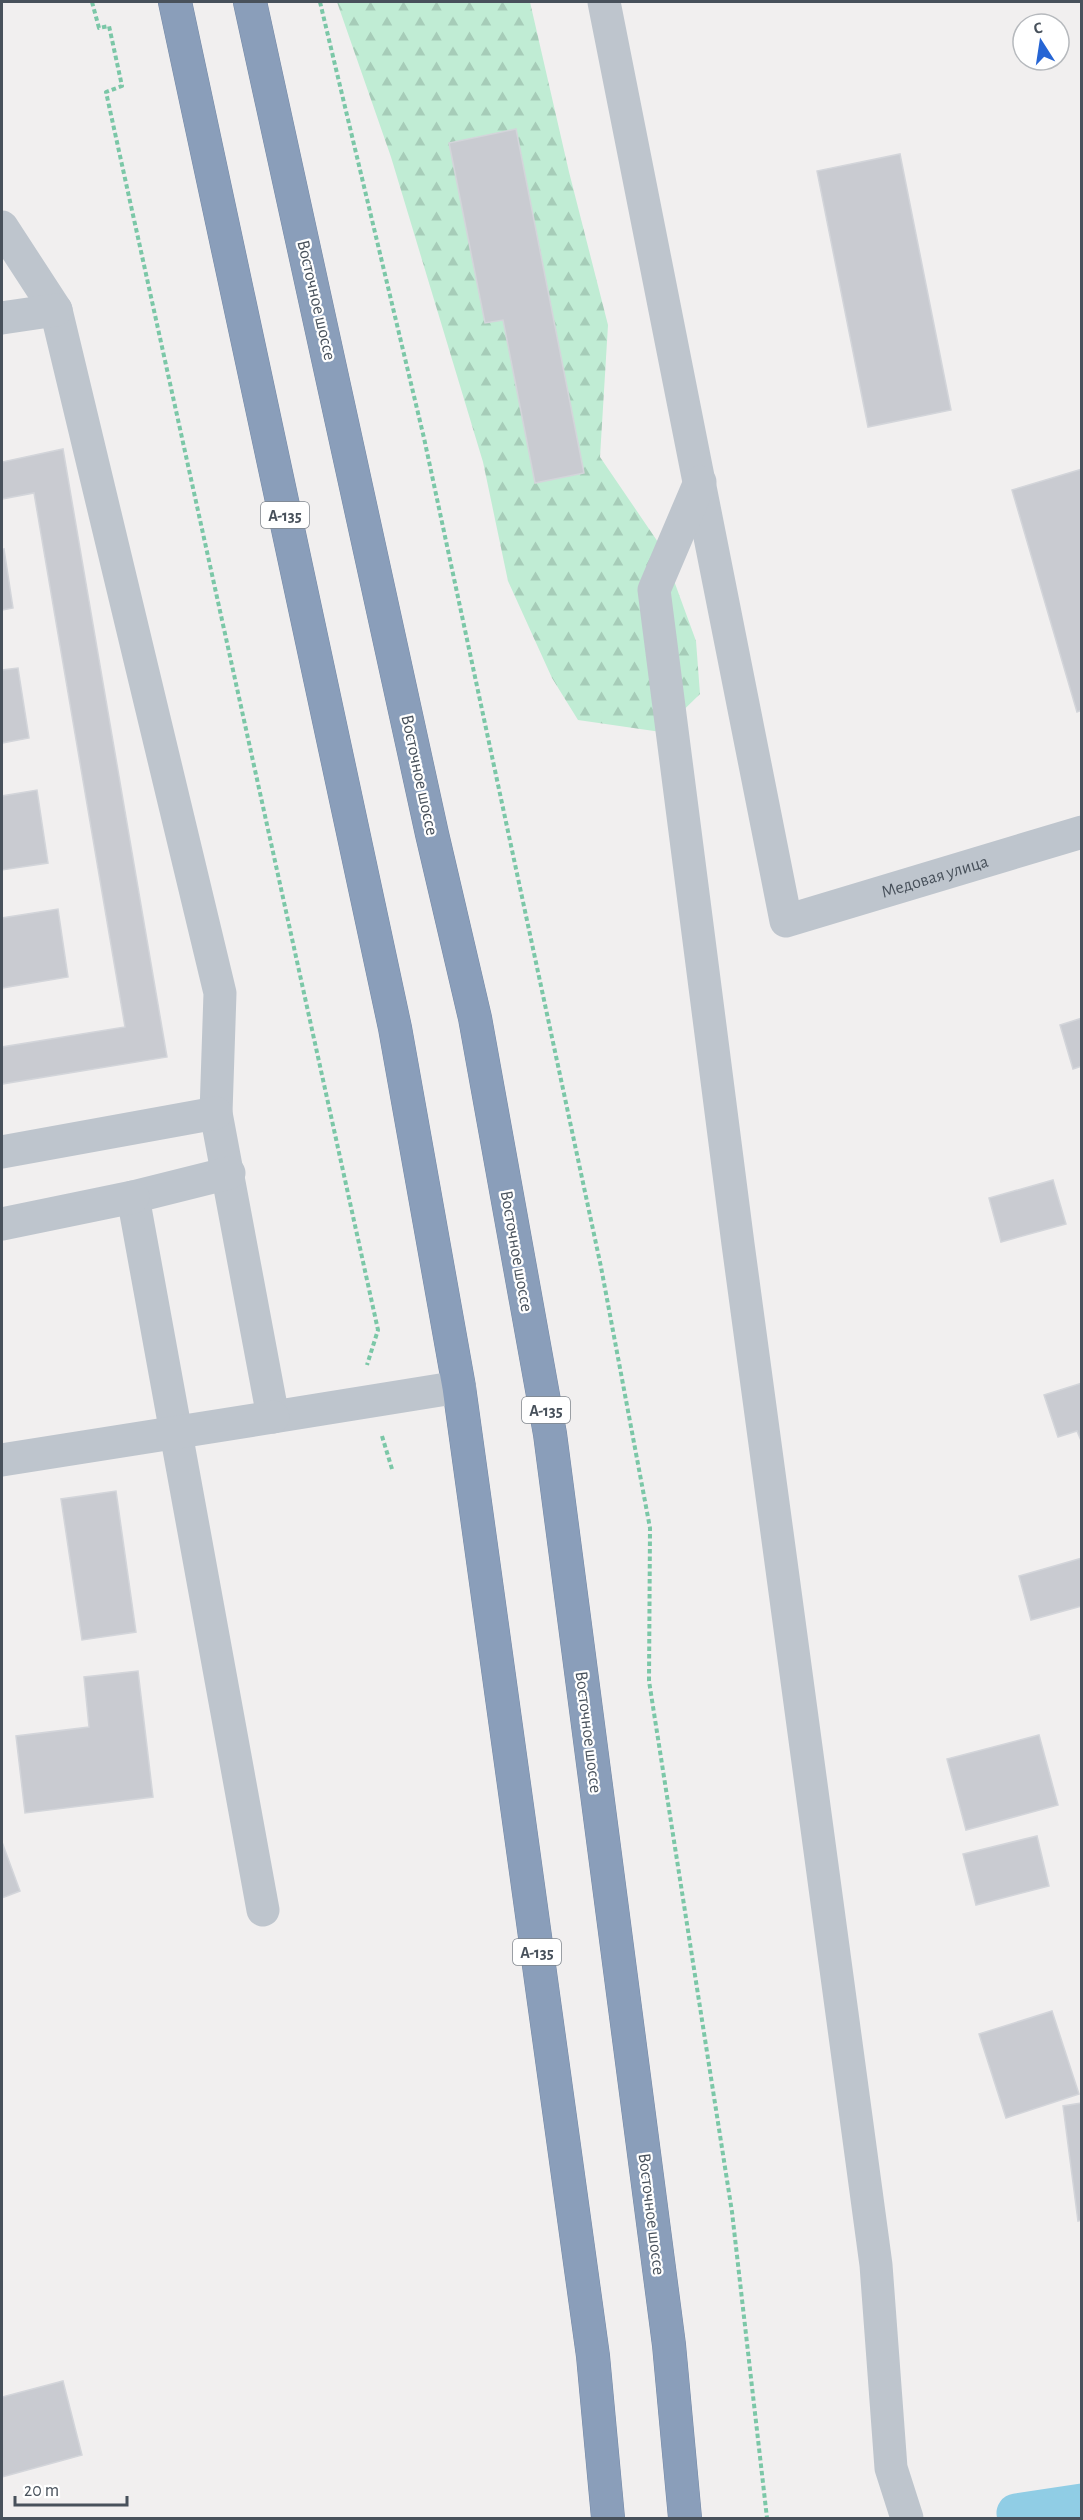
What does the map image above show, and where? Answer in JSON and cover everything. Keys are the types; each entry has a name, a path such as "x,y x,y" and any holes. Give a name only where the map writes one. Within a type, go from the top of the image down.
{"highway":[{"name":"А-135","path":"175,2 395,1028 459,1387 593,2356 608,2518"},
{"name":"Восточное шоссе","path":"250,2 432,834 475,1018 550,1434 669,2344 686,2518"}],"street":[{"path":"604,2 699,482 654,590 740,1256 876,2265 891,2468 907,2518"},
{"path":"2,227 56,310 220,993 216,1113 273,1416"},
{"path":"2,318 56,310"},
{"name":"Медовая улица","path":"699,482 786,921 1082,832"},
{"path":"2,1152 216,1113"},
{"path":"2,1224 132,1197 228,1173"},
{"path":"132,1197 263,1910"},
{"path":"2,1460 459,1387"}],"path":[{"path":"92,2 99,28 109,26 122,86 106,92 378,1330 364,1376 392,1469"},
{"path":"320,2 432,473 601,1267 650,1528 649,1681 732,2212 767,2518"}],"green space":[{"path":"337,2 530,2 569,172 608,325 600,457 662,548 696,641 700,694 661,732 578,720 552,678 508,581 483,462 391,157"}],"building":[{"path":"516,129 584,473 535,483 503,320 485,323 449,143"},
{"path":"900,154 951,410 868,427 817,171"},
{"path":"63,449 167,1057 2,1084 2,1047 125,1027 34,493 2,499 2,462"},
{"path":"1082,469 1082,710 1077,712 1012,490"},
{"path":"4,549 13,608 2,610 2,550"},
{"path":"18,668 29,738 2,743 2,670"},
{"path":"37,790 48,863 2,870 2,796"},
{"path":"58,909 68,977 2,988 2,918"},
{"path":"1082,1018 1082,1066 1073,1069 1060,1025"},
{"path":"1053,1180 1066,1224 1001,1242 989,1198"},
{"path":"1082,1383 1082,1443 1077,1431 1058,1437 1044,1395"},
{"path":"116,1491 136,1632 82,1640 61,1499"},
{"path":"1082,1558 1082,1606 1031,1620 1019,1576"},
{"path":"138,1671 153,1797 25,1813 16,1736 89,1727 84,1677"},
{"path":"1039,1735 1058,1805 966,1830 947,1759"},
{"path":"1037,1836 1049,1886 976,1905 963,1854"},
{"path":"2,1842 20,1891 2,1898"},
{"path":"1052,2011 1079,2094 1006,2118 979,2034"},
{"path":"1082,2103 1082,2220 1078,2221 1063,2106"},
{"path":"63,2381 82,2455 2,2477 2,2397"}],"waterway":[{"path":"1016,2513 1082,2503"}]}
